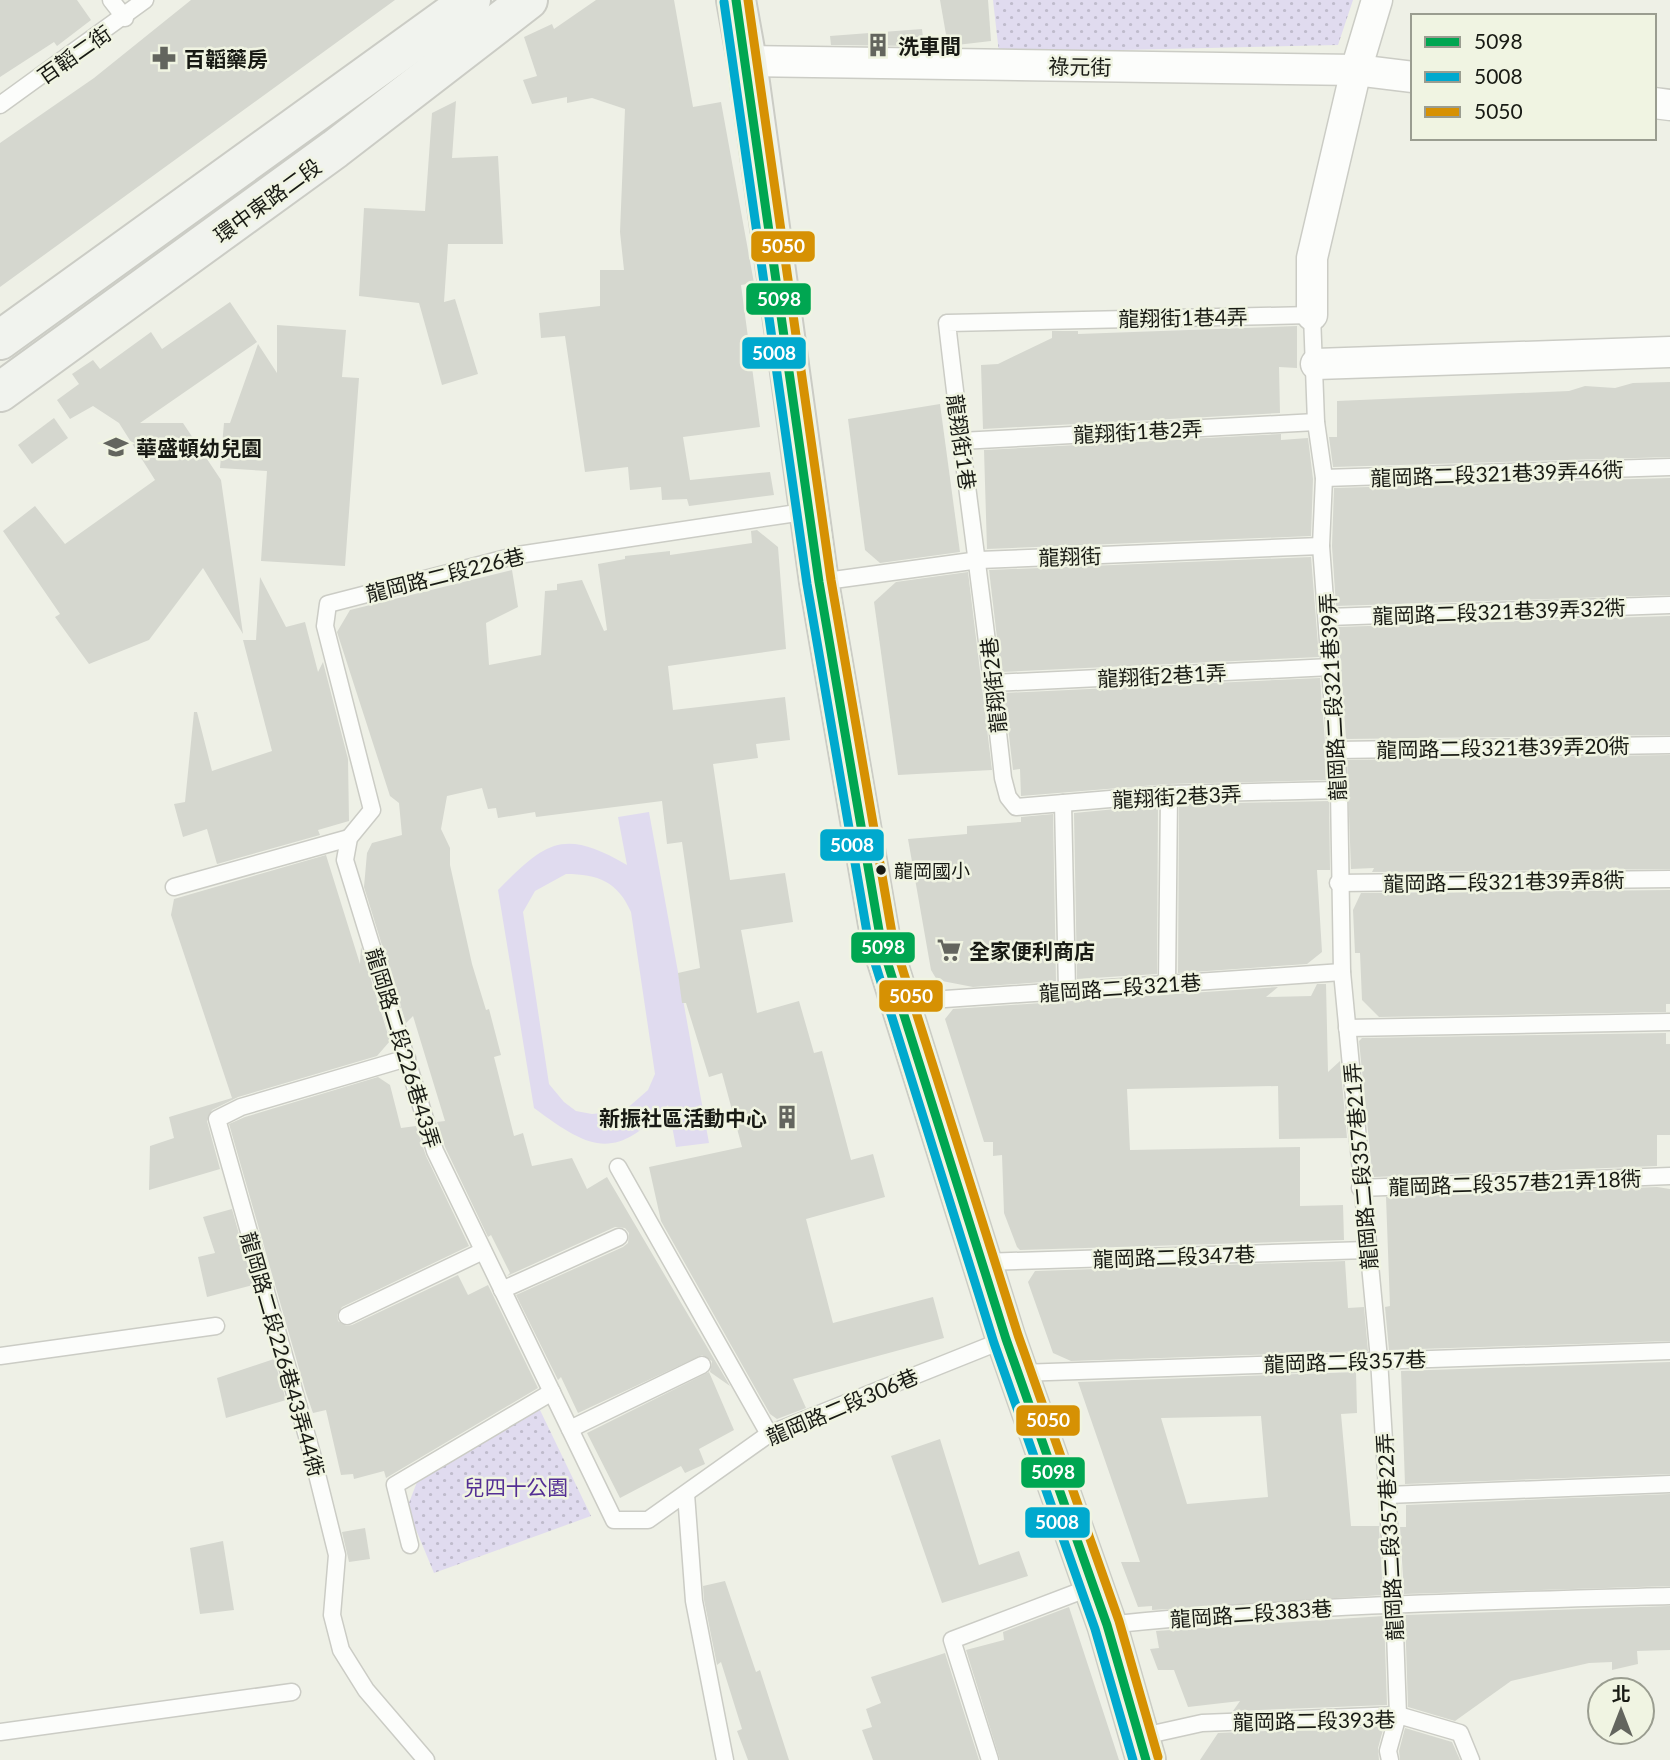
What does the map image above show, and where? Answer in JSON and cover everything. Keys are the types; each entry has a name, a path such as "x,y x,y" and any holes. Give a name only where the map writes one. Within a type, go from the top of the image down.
{"main road":[{"name":"環中東路二段","path":"0,340 471,0"},
{"name":"環中東路二段","path":"0,392 335,149 528,0"},
{"path":"736,0 747,61 819,582 881,942 1013,1356 1107,1625 1142,1749"}],"street":[{"path":"1312,314 1312,258 1356,70 1377,0"},
{"name":"祿元街","path":"747,61 1356,70 1411,77"},
{"path":"1316,364 1670,352"}],"lane":[{"path":"111,0 125,18"},
{"name":"百韜二街","path":"0,105 125,18 145,0"},
{"path":"1312,314 1316,364 1316,422"},
{"name":"龍翔街1巷4弄","path":"947,323 1312,314"},
{"name":"龍翔街1巷","path":"947,323 960,441 979,560"},
{"name":"龍翔街1巷2弄","path":"960,441 1316,422"},
{"name":"龍岡路二段321巷39弄","path":"1316,422 1324,478 1321,546 1339,790 1338,883 1342,972"},
{"name":"龍岡路二段321巷39弄46衖","path":"1324,478 1670,467"},
{"name":"龍岡路二段226巷","path":"349,838 372,810 325,626 328,604 518,555 810,511"},
{"name":"龍翔街","path":"819,582 979,560 1321,546"},
{"name":"龍翔街2巷","path":"979,560 1003,778 1008,797 1016,807"},
{"name":"龍岡路二段321巷39弄32衖","path":"1328,617 1670,605"},
{"name":"龍翔街2巷1弄","path":"993,683 1331,667"},
{"name":"龍岡路二段321巷39弄20衖","path":"1336,750 1670,745"},
{"name":"龍翔街2巷3弄","path":"1016,807 1169,794 1339,790"},
{"path":"1167,984 1169,794"},
{"path":"1063,803 1067,990"},
{"path":"174,887 349,838"},
{"name":"龍岡路二段226巷43弄","path":"349,838 345,860 435,1150 614,1520"},
{"name":"龍岡路二段321巷39弄8衖","path":"1338,883 1670,879"},
{"name":"龍岡路二段321巷","path":"898,1002 1342,972"},
{"name":"龍岡路二段357巷21弄","path":"1342,972 1360,1188 1379,1359"},
{"path":"1347,1028 1670,1022"},
{"name":"龍岡路二段226巷43弄44衖","path":"407,1058 241,1107 217,1119 312,1454 337,1555 332,1615 341,1650 366,1690 426,1760"},
{"path":"618,1167 769,1434"},
{"name":"龍岡路二段357巷21弄18衖","path":"1360,1188 1670,1176"},
{"path":"502,1290 619,1237"},
{"name":"龍岡路二段347巷","path":"982,1262 1367,1250"},
{"path":"347,1316 484,1251"},
{"path":"0,1356 216,1326"},
{"name":"龍岡路二段357巷","path":"1013,1356 1379,1359 1670,1351"},
{"name":"龍岡路二段306巷","path":"614,1520 648,1520 769,1434 1013,1356"},
{"name":"龍岡路二段357巷22弄","path":"1379,1359 1398,1715 1388,1751 1390,1760"},
{"path":"570,1430 702,1365"},
{"path":"410,1545 395,1485 552,1392"},
{"path":"1387,1495 1670,1484"},
{"path":"686,1494 694,1601 725,1760"},
{"path":"990,1760 953,1640 1094,1586"},
{"name":"龍岡路二段383巷","path":"1107,1625 1200,1615 1394,1604 1670,1596"},
{"path":"0,1731 292,1692"},
{"name":"龍岡路二段393巷","path":"1142,1749 1202,1723 1398,1715 1460,1733 1471,1760"}],"green space":[{"path":"993,0 1353,0 1338,45 999,53"},
{"path":"649,812 709,1143 676,1147 668,1105 633,1135 618,1142 603,1144 572,1134 534,1108 498,890 530,860 557,845 587,846 627,865 618,817","holes":["566,874 588,876 606,882 620,893 631,912 655,1074 648,1090 624,1111 592,1114 576,1111 564,1102 549,1084 523,912 535,891"]},
{"name":"兒四十公園","path":"539,1408 591,1516 434,1573 407,1508 417,1482"}],"building":[{"path":"0,0 77,0 91,20 57,46 54,42 0,77"},
{"path":"191,0 395,0 0,287 0,143 94,78"},
{"path":"596,0 674,0 693,107 721,102 754,283 741,285 760,427 683,437 690,480 770,472 774,495 689,506 687,499 662,500 661,487 630,490 628,467 585,472 565,336 541,338 539,313 600,306 600,270 624,270 620,232 625,109 592,98 567,103 567,97 532,104 523,80 537,76 524,37 552,24 554,29"},
{"path":"940,0 988,0 991,41 948,46"},
{"path":"922,29 924,46 831,45 830,36"},
{"path":"456,101 452,158 498,156 503,244 448,244 444,302 455,299 478,374 442,385 419,303 359,296 364,208 425,211 432,113"},
{"name":"華盛頓幼兒園","path":"230,302 257,342 140,423 183,423 221,480 243,634 203,568 149,640 89,664 55,617 60,614 3,531 35,506 65,544 155,480 119,423 93,406 70,419 57,400 79,384 72,374 93,360 100,369 151,332 162,349"},
{"path":"277,325 346,330 342,377 359,378 345,566 261,561 267,471 220,468 224,423 230,423 258,344 277,373"},
{"path":"1297,326 1297,368 1279,367 1280,413 983,429 981,365 998,364 1052,338 1052,331 1078,331 1078,334"},
{"path":"1670,382 1670,457 1333,467 1329,437 1337,437 1337,401 1569,391 1585,386 1615,388 1633,383"},
{"path":"940,404 960,552 880,563 865,550 848,419"},
{"path":"54,418 68,438 32,464 18,445"},
{"path":"1281,434 1281,440 1308,438 1313,479 1311,536 987,549 984,450"},
{"path":"1670,478 1670,595 1336,606 1332,546 1334,488"},
{"path":"757,530 778,547 786,649 668,666 673,710 785,697 790,740 756,744 758,758 713,764 730,880 785,873 793,922 741,930 757,1013 799,1001 814,1053 822,1051 851,1160 873,1154 885,1197 806,1219 833,1323 933,1297 944,1338 793,1379 806,1408 777,1419 770,1414 661,1221 649,1167 742,1147 722,1073 709,1077 686,1003 682,1003 678,973 700,968 682,842 667,844 662,801 536,817 535,812 498,818 496,808 488,809 482,788 447,796 441,829 450,848 450,865 472,964 486,1010 489,1009 501,1055 494,1057 514,1136 523,1133 532,1166 572,1158 587,1189 607,1177 730,1386 710,1372 712,1361 702,1355 578,1413 561,1377 558,1380 516,1295 623,1247 628,1243 629,1233 625,1228 615,1227 507,1276 510,1273 491,1235 488,1237 445,1147 437,1122 445,1121 413,1016 406,1023 364,887 367,853 372,843 402,835 399,803 390,796 337,632 350,610 512,570 518,607 486,623 489,665 541,655 545,591 557,590 557,584 582,580 604,631 607,630 598,564 625,559 625,556 670,551 670,555 752,543 751,531"},
{"path":"1311,557 1319,657 1001,672 989,570"},
{"path":"968,572 992,770 898,775 874,602 896,582"},
{"path":"260,577 286,627 305,622 318,672 323,662 348,759 349,821 318,830 320,835 217,864 207,829 183,837 174,804 185,802 194,712 197,712 212,771 272,751 243,640 256,640"},
{"path":"1670,616 1670,735 1346,739 1338,627"},
{"path":"1320,678 1328,780 1168,784 1021,796 1020,769 1013,770 1004,693"},
{"path":"1670,755 1670,869 1372,872 1374,868 1351,869 1347,760"},
{"path":"1329,801 1330,870 1317,870 1322,952 1307,964 1178,973 1179,804"},
{"path":"1158,805 1157,974 1077,979 1074,813"},
{"path":"1053,814 1056,981 973,987 937,980 931,970 908,839 967,834 967,826 1021,822 1021,817"},
{"path":"326,855 360,964 361,947 390,1041 377,1056 238,1097 212,1110 207,1121 220,1169 149,1190 150,1146 174,1138 169,1117 232,1098 171,915 174,899"},
{"path":"1670,890 1670,1004 1666,1004 1666,1012 1379,1017 1362,1000 1360,953 1355,953 1353,910 1361,893"},
{"path":"1317,984 1326,984 1328,1072 1340,1061 1347,1138 1279,1139 1278,1086 1127,1089 1130,1150 1300,1147 1300,1206 1343,1205 1344,1240 1020,1250 1017,1247 1004,1213 1002,1155 993,1156 993,1142 984,1142 945,1019 953,1009 1278,987 1266,997 1311,996"},
{"path":"1666,1033 1666,1044 1670,1044 1670,1135 1657,1135 1657,1166 1374,1177 1359,1041 1362,1038"},
{"path":"378,1077 390,1085 401,1128 416,1126 426,1156 469,1246 342,1307 337,1315 338,1321 346,1326 352,1325 458,1275 468,1295 488,1285 538,1388 386,1478 384,1471 354,1479 353,1474 341,1475 326,1410 313,1413 229,1124"},
{"path":"1657,1187 1670,1189 1670,1341 1389,1350 1385,1307 1390,1306 1386,1197"},
{"path":"232,1209 253,1285 207,1297 198,1257 215,1253 203,1217"},
{"path":"1345,1261 1348,1308 1364,1307 1368,1351 1071,1361 1053,1353 1028,1282 1035,1271"},
{"path":"274,1359 286,1400 226,1418 217,1378"},
{"path":"1670,1362 1670,1474 1405,1484 1401,1371"},
{"path":"709,1372 734,1430 699,1449 705,1464 685,1473 681,1466 620,1498 587,1433"},
{"path":"1356,1372 1357,1413 1341,1414 1351,1526 1379,1526 1383,1595 1152,1610 1152,1606 1138,1607 1121,1562 1140,1562 1078,1382","holes":["1261,1416 1268,1497 1187,1504 1161,1418"]},
{"path":"940,1439 979,1565 1019,1551 1028,1576 942,1603 891,1456"},
{"path":"1670,1494 1670,1586 1404,1594 1400,1527 1406,1527 1406,1505"},
{"path":"365,1528 370,1559 349,1562 342,1532"},
{"path":"223,1541 234,1610 200,1614 190,1548"},
{"path":"725,1581 756,1672 760,1670 789,1760 748,1760 737,1731 742,1729 721,1662 717,1665 704,1600 703,1586"},
{"path":"1670,1606 1670,1650 1637,1651 1638,1664 1612,1670 1612,1662 1589,1663 1511,1681 1455,1721 1408,1707 1405,1615"},
{"path":"1069,1607 1119,1760 1000,1760 966,1650 1004,1640 1003,1632"},
{"path":"1384,1616 1387,1705 1233,1711 1240,1701 1188,1707 1174,1670 1158,1670 1150,1649 1159,1648 1156,1631"},
{"path":"945,1653 979,1760 873,1760 862,1730 872,1727 866,1709 881,1703 871,1677"},
{"path":"1384,1726 1378,1748 1379,1760 1200,1760 1218,1733"},
{"path":"1405,1728 1452,1742 1460,1760 1400,1760 1399,1751"}],"transit line":[{"name":"5098","path":"736,0 819,582 881,942 1006,1339 1107,1625 1146,1760"},
{"name":"5050","path":"748,0 831,580 893,939 1018,1335 1119,1621 1158,1757"},
{"name":"5008","path":"724,2 807,584 869,944 994,1343 1095,1629 1133,1760"}],"place":[{"name":"洗車間","path":"878,45"},
{"name":"百韜藥房","path":"164,58"},
{"name":"華盛頓幼兒園","path":"116,447"},
{"name":"龍岡國小","path":"881,870"},
{"name":"全家便利商店","path":"949,950"},
{"name":"新振社區活動中心","path":"787,1117"}]}
